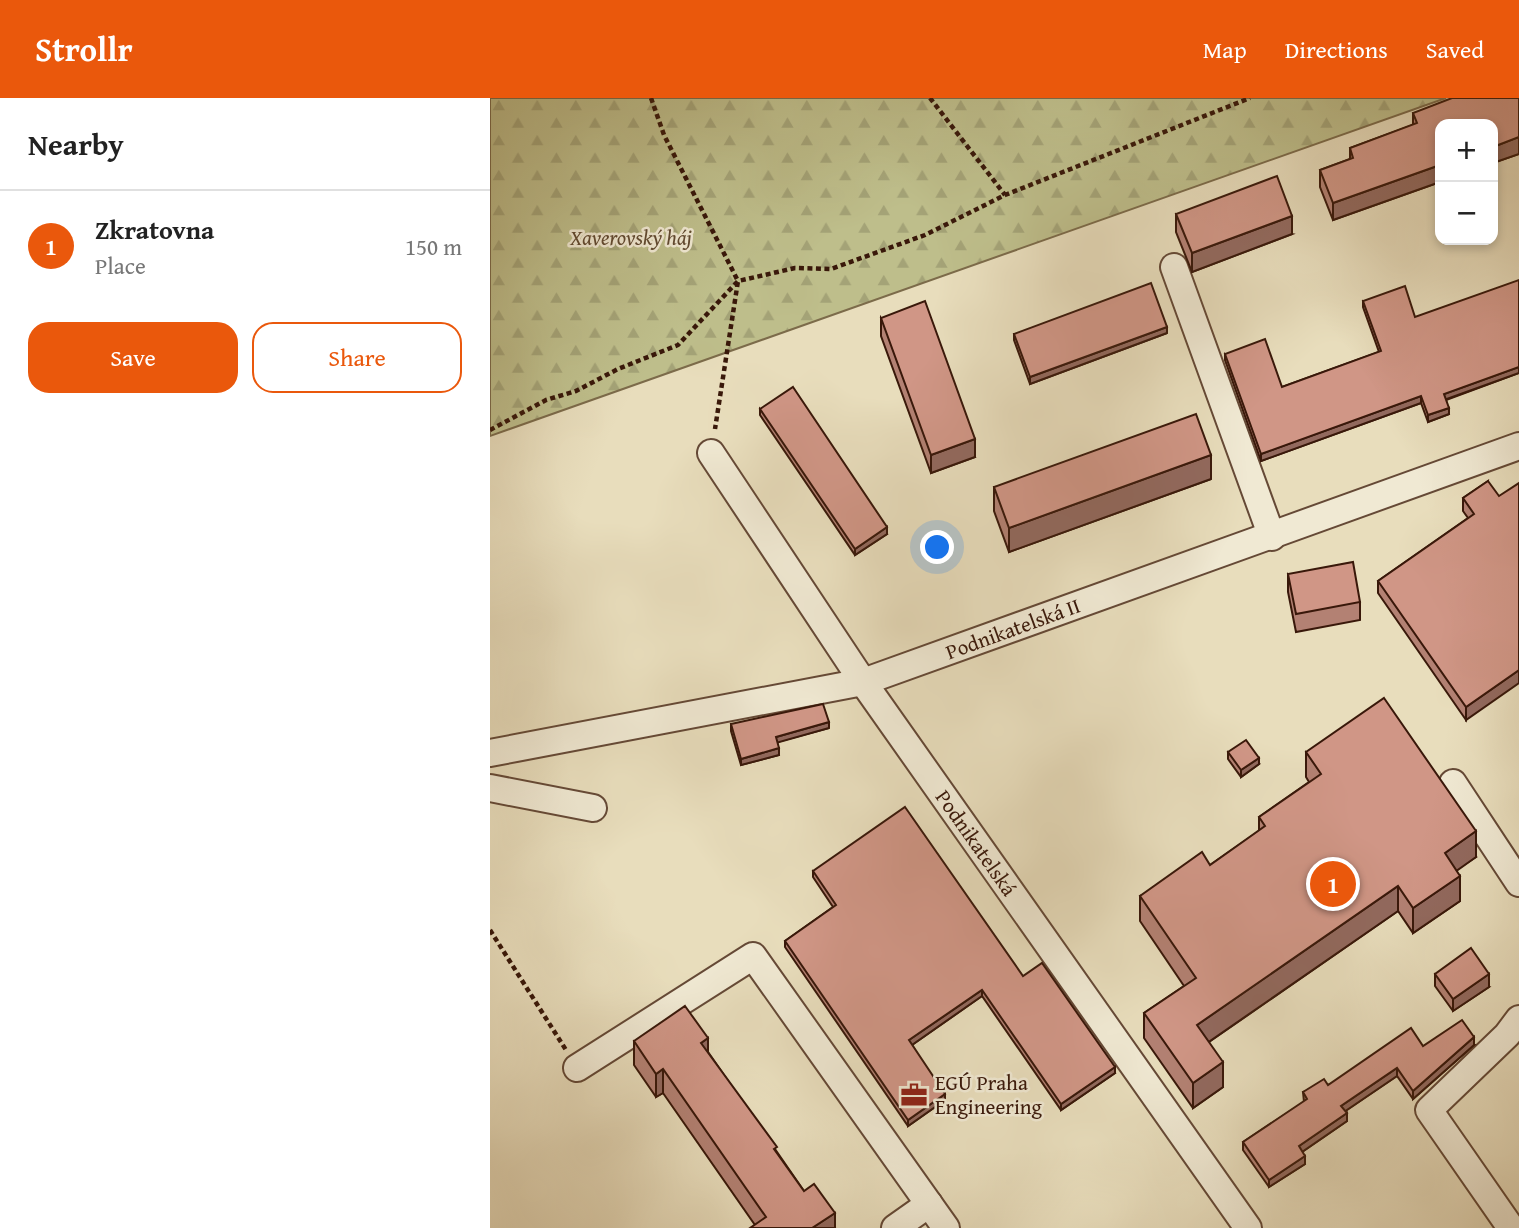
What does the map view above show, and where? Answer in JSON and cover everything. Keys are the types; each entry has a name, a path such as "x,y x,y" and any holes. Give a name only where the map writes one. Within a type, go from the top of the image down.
{"lane":[{"path":"1174,267 1272,537"},
{"name":"Podnikatelská Ⅱ","path":"490,753 863,682 1519,446"},
{"name":"Podnikatelská","path":"711,453 863,682 1248,1228"},
{"path":"1453,783 1519,883"},
{"path":"490,788 593,808"},
{"path":"577,1068 753,956 946,1228"},
{"path":"1511,1228 1429,1110 1515,1027"},
{"path":"895,1228 929,1204"}],"path":[{"path":"651,98 664,135 738,282 711,453"},
{"path":"930,98 1005,195"},
{"path":"490,430 546,400 576,391 618,369 678,345 738,282 795,268 831,269 925,235 1005,195 1250,98"},
{"path":"490,930 577,1068"}],"green space":[{"name":"Xaverovský háj","path":"490,98 1446,98 490,436"}],"building":[{"path":"1452,98 1519,98 1519,137 1498,145 1498,119 1435,119 1435,167 1333,203 1320,170 1353,158 1350,148 1417,123 1413,113"},
{"path":"1277,176 1292,216 1192,253 1176,214"},
{"path":"1519,280 1519,367 1444,394 1449,408 1428,415 1421,396 1261,454 1225,354 1265,339 1282,387 1381,351 1363,301 1405,286 1415,317"},
{"path":"1151,283 1167,327 1030,377 1014,334"},
{"path":"925,301 975,439 931,455 881,318"},
{"path":"793,387 887,527 855,549 760,409"},
{"path":"1196,414 1211,455 1009,528 994,487"},
{"path":"1488,481 1499,496 1519,483 1519,670 1466,707 1378,581 1474,514 1463,498"},
{"path":"1353,562 1360,602 1296,614 1288,574"},
{"path":"1384,698 1476,831 1445,853 1460,876 1413,908 1398,886 1197,1025 1223,1062 1193,1083 1144,1013 1196,978 1140,896 1202,852 1210,865 1265,826 1259,817 1321,774 1306,752"},
{"path":"823,704 829,722 776,737 779,748 741,759 731,724"},
{"path":"1246,740 1259,758 1241,770 1228,752"},
{"path":"905,807 1023,976 1042,963 1115,1067 1061,1104 982,990 909,1040 945,1094 908,1120 785,941 836,905 813,871"},
{"path":"1471,948 1489,974 1453,999 1435,974"},
{"path":"685,1006 708,1038 701,1043 777,1147 774,1149 804,1191 814,1184 835,1213 812,1228 750,1228 766,1217 663,1069 656,1074 634,1041"},
{"path":"1462,1020 1474,1037 1413,1091 1397,1068 1341,1106 1347,1113 1299,1146 1305,1156 1269,1180 1243,1142 1307,1099 1303,1092 1324,1079 1328,1085 1411,1028 1423,1046"}],"place":[{"name":"Zkratovna","path":"1333,884"},
{"name":"EGÚ Praha Engineering","path":"914,1095"}]}
